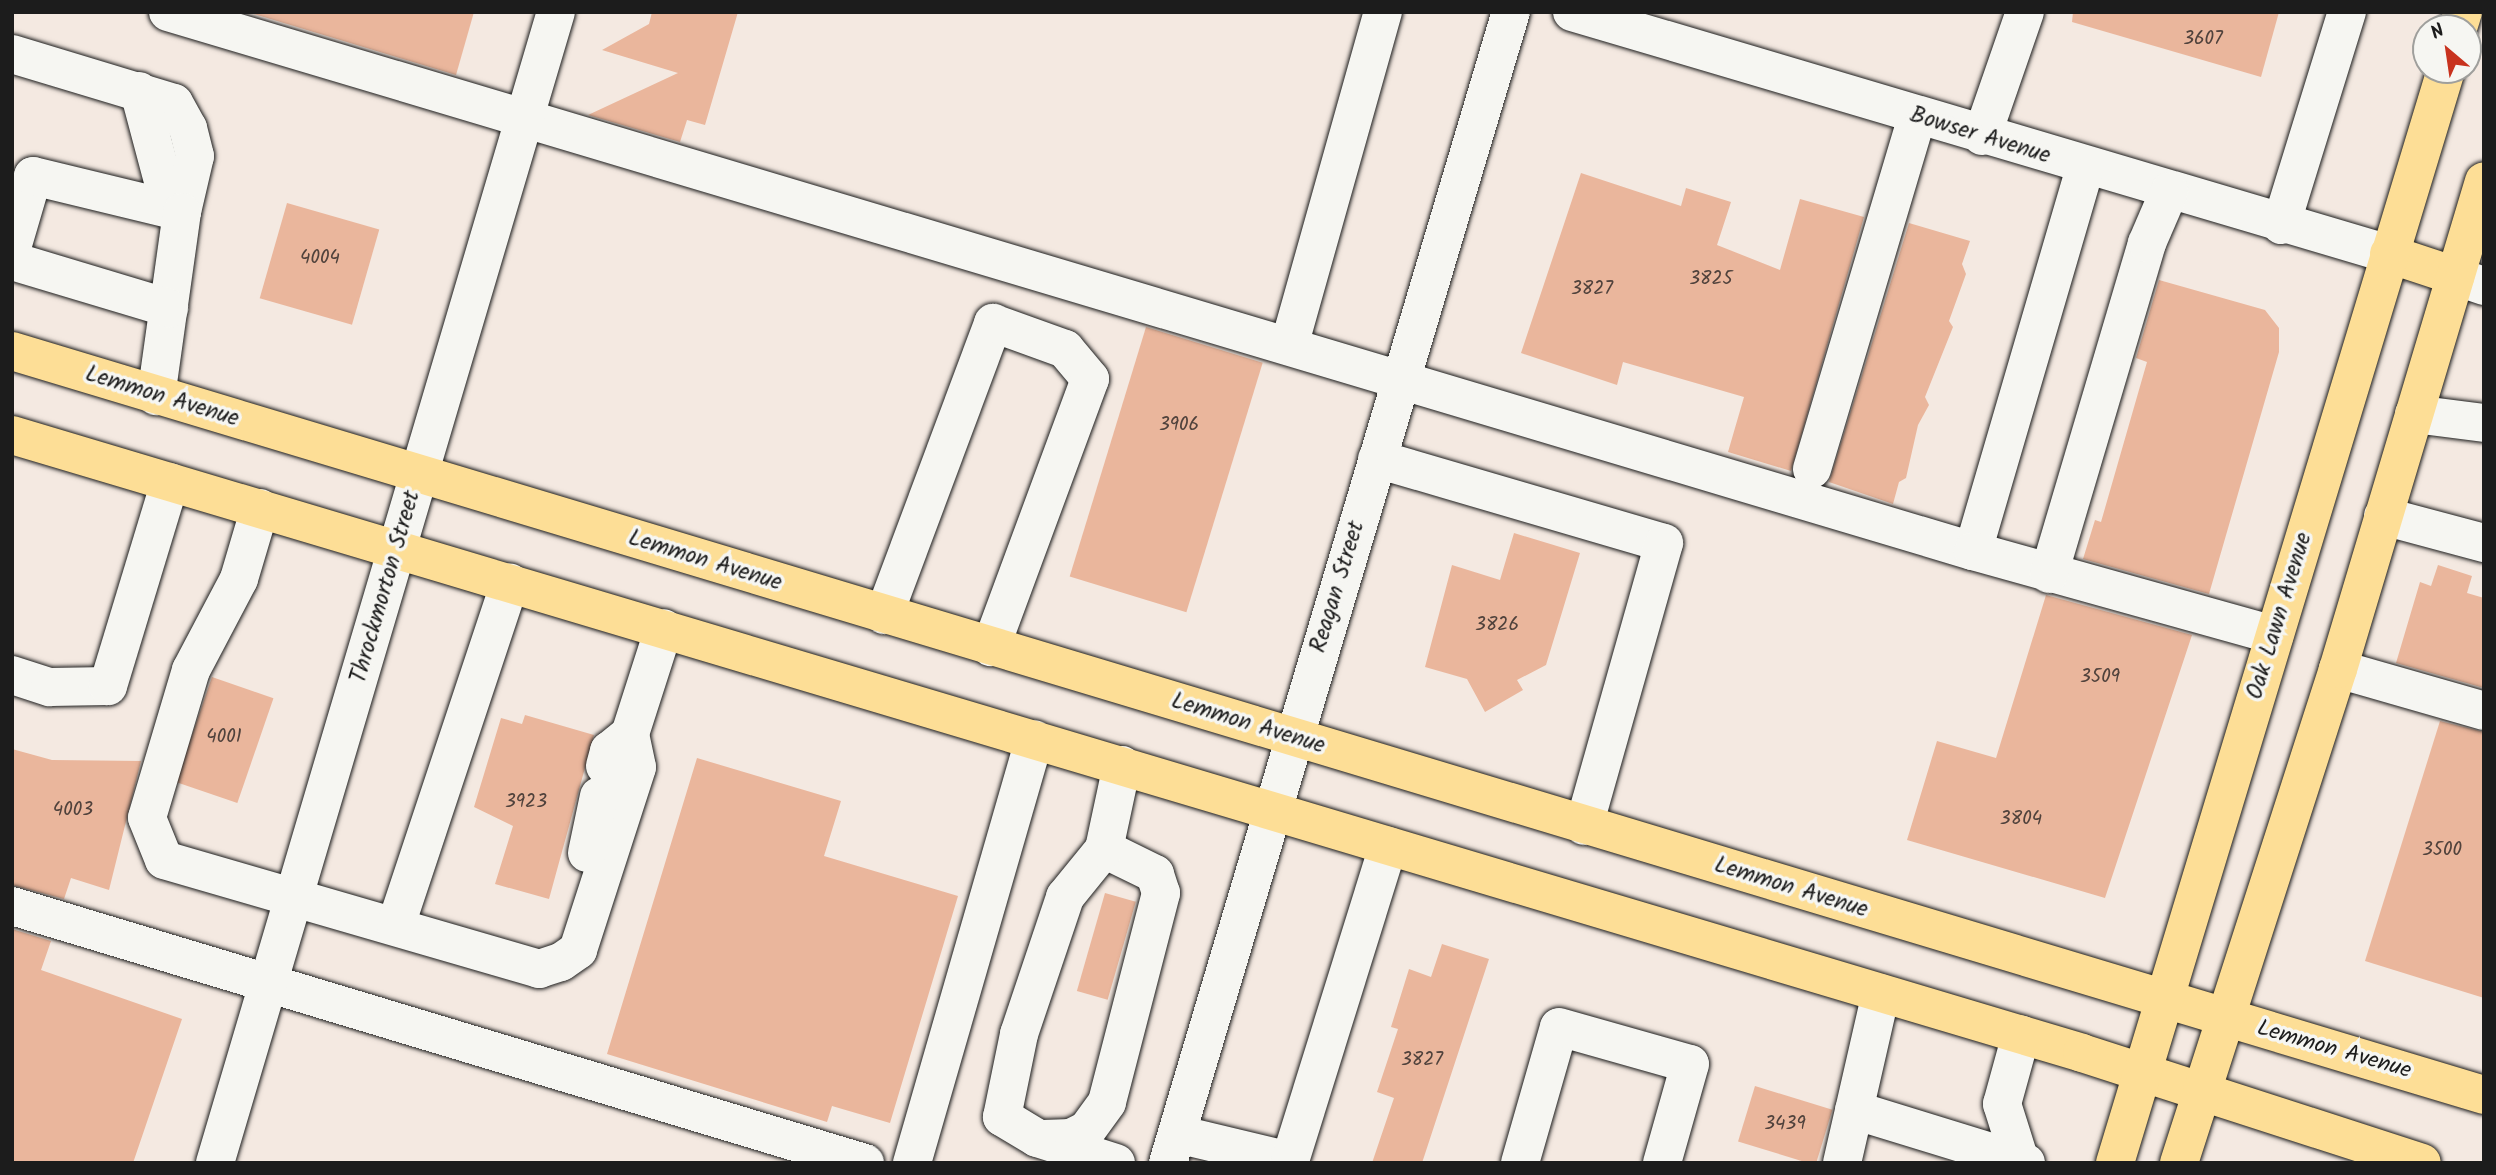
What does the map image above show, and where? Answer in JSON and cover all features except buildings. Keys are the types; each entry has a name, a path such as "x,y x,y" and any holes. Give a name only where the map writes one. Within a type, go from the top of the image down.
{"main road":[{"name":"Oak Lawn Avenue","path":"2115,1163 2161,1000 2442,84"},
{"path":"2179,1163 2338,669 2414,414 2470,281 2484,181"},
{"path":"2389,254 2470,281"},
{"name":"Lemmon Avenue","path":"12,351 2227,1020 2484,1095"},
{"path":"12,435 2141,1071 2421,1163"}],"street":[{"path":"168,12 523,121 1401,378 2049,574 2274,635"},
{"name":"Throckmorton Street","path":"215,1163 556,12"},
{"path":"1289,346 1382,12"},
{"name":"Reagan Street","path":"1172,1148 1270,810 1511,12"},
{"name":"Bowser Avenue","path":"1572,12 2085,168 2389,254"},
{"path":"1982,136 2025,12"},
{"path":"2281,225 2347,12"},
{"path":"12,54 139,91 163,181 182,212 156,396"},
{"path":"1812,469 1917,116"},
{"path":"1973,551 2085,168"},
{"path":"12,248 33,176 182,212"},
{"path":"2049,574 2147,243 2169,191"},
{"path":"12,261 169,308"},
{"path":"884,615 993,323 1065,349 1090,379 991,647"},
{"path":"2414,414 2484,423"},
{"path":"1377,459 1664,544 1584,826"},
{"path":"12,675 50,687 108,686 170,482"},
{"path":"260,508 239,579 191,670 147,818 164,860 295,894 539,969 561,962 578,950 638,767 630,734 664,628"},
{"path":"2384,516 2484,543"},
{"path":"396,925 510,582"},
{"path":"2338,669 2484,711"},
{"path":"596,894 583,869 609,751 630,734"},
{"path":"912,1163 1034,739"},
{"path":"1116,1163 1037,1138 1002,1117 1019,1034 1065,897 1104,849 1122,765"},
{"path":"1172,1148 1290,1161 1388,846"},
{"path":"1037,1138 1054,1141 1087,1130 1107,1102 1161,893 1155,874 1104,849"},
{"path":"12,906 865,1163"},
{"path":"1842,1163 1881,993"},
{"path":"1520,1163 1559,1027 1690,1064 1662,1163"},
{"path":"2021,1035 2002,1104 2023,1162"},
{"path":"1854,1110 2023,1162"}]}
